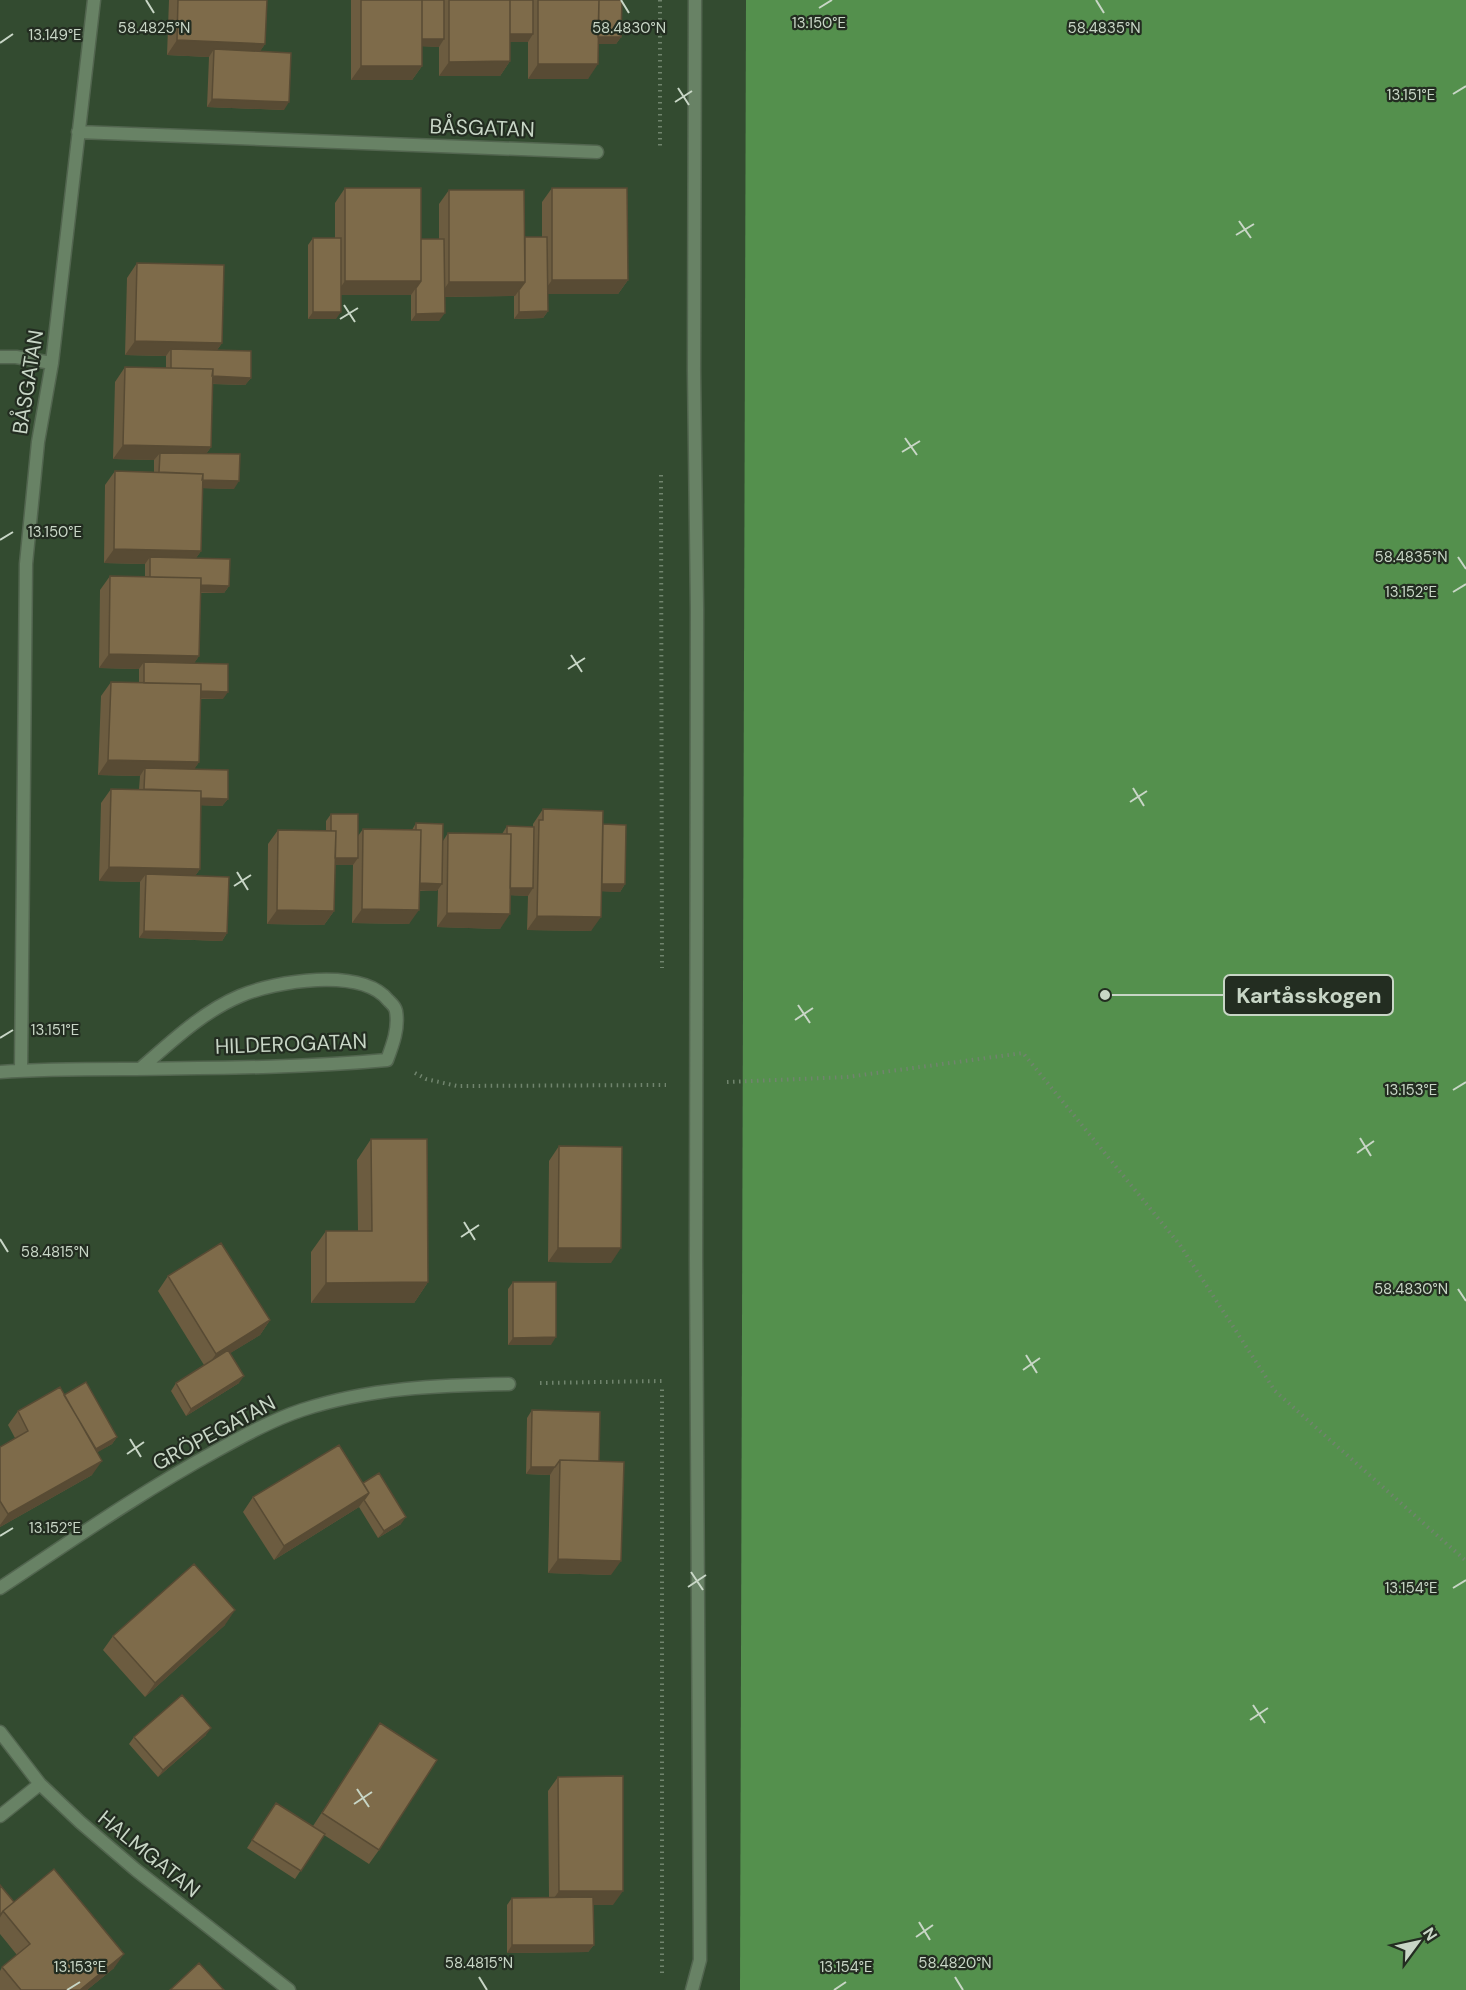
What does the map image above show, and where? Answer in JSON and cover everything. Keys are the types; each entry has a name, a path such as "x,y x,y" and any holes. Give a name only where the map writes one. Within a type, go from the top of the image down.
{"street":[{"name":"BÅSGATAN","path":"21,1070 26,564 38,442 52,363 94,0"},
{"path":"692,1990 700,1960 696,1271 695,0"},
{"name":"BÅSGATAN","path":"78,132 597,152"},
{"path":"0,357 16,357 52,363"},
{"name":"HILDEROGATAN","path":"0,1072 21,1070 140,1069 351,1063 387,1060 396,1038 396,1009 382,992 370,986 337,978 264,986 237,997 189,1026 140,1069"},
{"name":"GRÖPEGATAN","path":"0,1588 132,1500 196,1462 252,1431 301,1410 363,1394 438,1385 509,1384"},
{"name":"HALMGATAN","path":"0,1732 40,1784 80,1822 136,1870 290,1990"},
{"path":"0,1816 40,1784"}],"path":[{"path":"660,0 660,155"},
{"path":"661,465 662,978"},
{"path":"387,1060 426,1079 457,1086 662,1085 847,1077 1023,1053 1180,1245 1275,1391 1466,1561"},
{"path":"662,1073 662,1085"},
{"path":"509,1384 662,1381 662,1978"}],"green space":[{"path":"746,0 1466,0 1466,1990 740,1990"}],"building":[{"path":"178,0 267,0 265,44 177,40"},
{"path":"361,0 422,0 422,66 361,66"},
{"path":"422,0 444,0 444,39 422,39"},
{"path":"449,0 510,0 510,61 449,62"},
{"path":"510,0 533,0 533,34 510,34"},
{"path":"538,0 599,0 598,64 538,64"},
{"path":"599,0 622,0 621,37 598,37"},
{"path":"214,49 291,53 289,102 212,99"},
{"path":"345,188 421,188 421,281 345,281"},
{"path":"552,188 627,188 628,280 552,280"},
{"path":"449,190 524,190 525,282 449,282"},
{"path":"525,237 547,237 548,311 519,312 519,290 525,282"},
{"path":"313,238 341,238 341,312 313,312"},
{"path":"421,239 444,239 445,313 416,314 416,288 421,281"},
{"path":"137,263 224,265 222,343 135,341"},
{"path":"171,349 251,351 251,378 212,376 213,369 171,368"},
{"path":"125,367 213,369 211,447 123,445"},
{"path":"160,453 240,454 239,481 202,480 203,474 159,472"},
{"path":"115,471 203,474 201,551 114,549"},
{"path":"150,557 230,559 229,586 201,585 201,578 150,577"},
{"path":"110,576 201,578 199,656 109,654"},
{"path":"144,662 228,664 228,692 201,691 201,684 144,683"},
{"path":"111,682 201,684 199,762 108,760"},
{"path":"145,768 228,770 228,799 201,798 201,791 144,789"},
{"path":"111,789 201,791 200,869 109,867"},
{"path":"543,809 603,811 601,917 537,916 539,820 543,820"},
{"path":"331,814 358,814 358,858 335,858 336,831 331,831"},
{"path":"416,823 443,824 442,884 420,883 421,830 416,830"},
{"path":"603,824 626,825 625,884 602,884"},
{"path":"507,826 534,827 533,888 510,888 511,834 507,834"},
{"path":"363,829 421,830 419,910 362,909"},
{"path":"278,830 336,831 334,911 277,910"},
{"path":"448,833 511,834 510,914 447,913"},
{"path":"146,874 229,877 227,933 144,931"},
{"path":"371,1139 427,1139 428,1282 326,1283 326,1231 372,1231"},
{"path":"559,1146 622,1147 621,1248 558,1248"},
{"path":"221,1243 270,1320 216,1354 168,1276"},
{"path":"513,1282 556,1282 556,1337 513,1338"},
{"path":"228,1350 244,1376 191,1409 176,1383"},
{"path":"86,1382 117,1437 96,1449 64,1395"},
{"path":"60,1387 102,1461 8,1514 0,1501 0,1447 28,1431 18,1411"},
{"path":"532,1410 600,1412 599,1461 560,1460 555,1467 531,1467"},
{"path":"339,1445 369,1493 284,1546 253,1497"},
{"path":"560,1460 624,1462 621,1561 558,1559"},
{"path":"379,1473 406,1517 384,1531 364,1500 369,1493 363,1483"},
{"path":"194,1564 235,1610 155,1683 113,1636"},
{"path":"182,1695 211,1728 163,1770 134,1737"},
{"path":"380,1723 437,1760 379,1850 322,1813"},
{"path":"623,1776 623,1891 559,1891 558,1777"},
{"path":"276,1803 325,1834 301,1871 252,1840"},
{"path":"54,1869 124,1954 80,1990 21,1990 2,1967 30,1944 3,1911"},
{"path":"0,1885 14,1902 0,1916"},
{"path":"593,1897 594,1945 512,1945 512,1898"},
{"path":"199,1963 224,1990 170,1990"}],"place":[{"name":"Kartåsskogen","path":"1105,995"}]}
